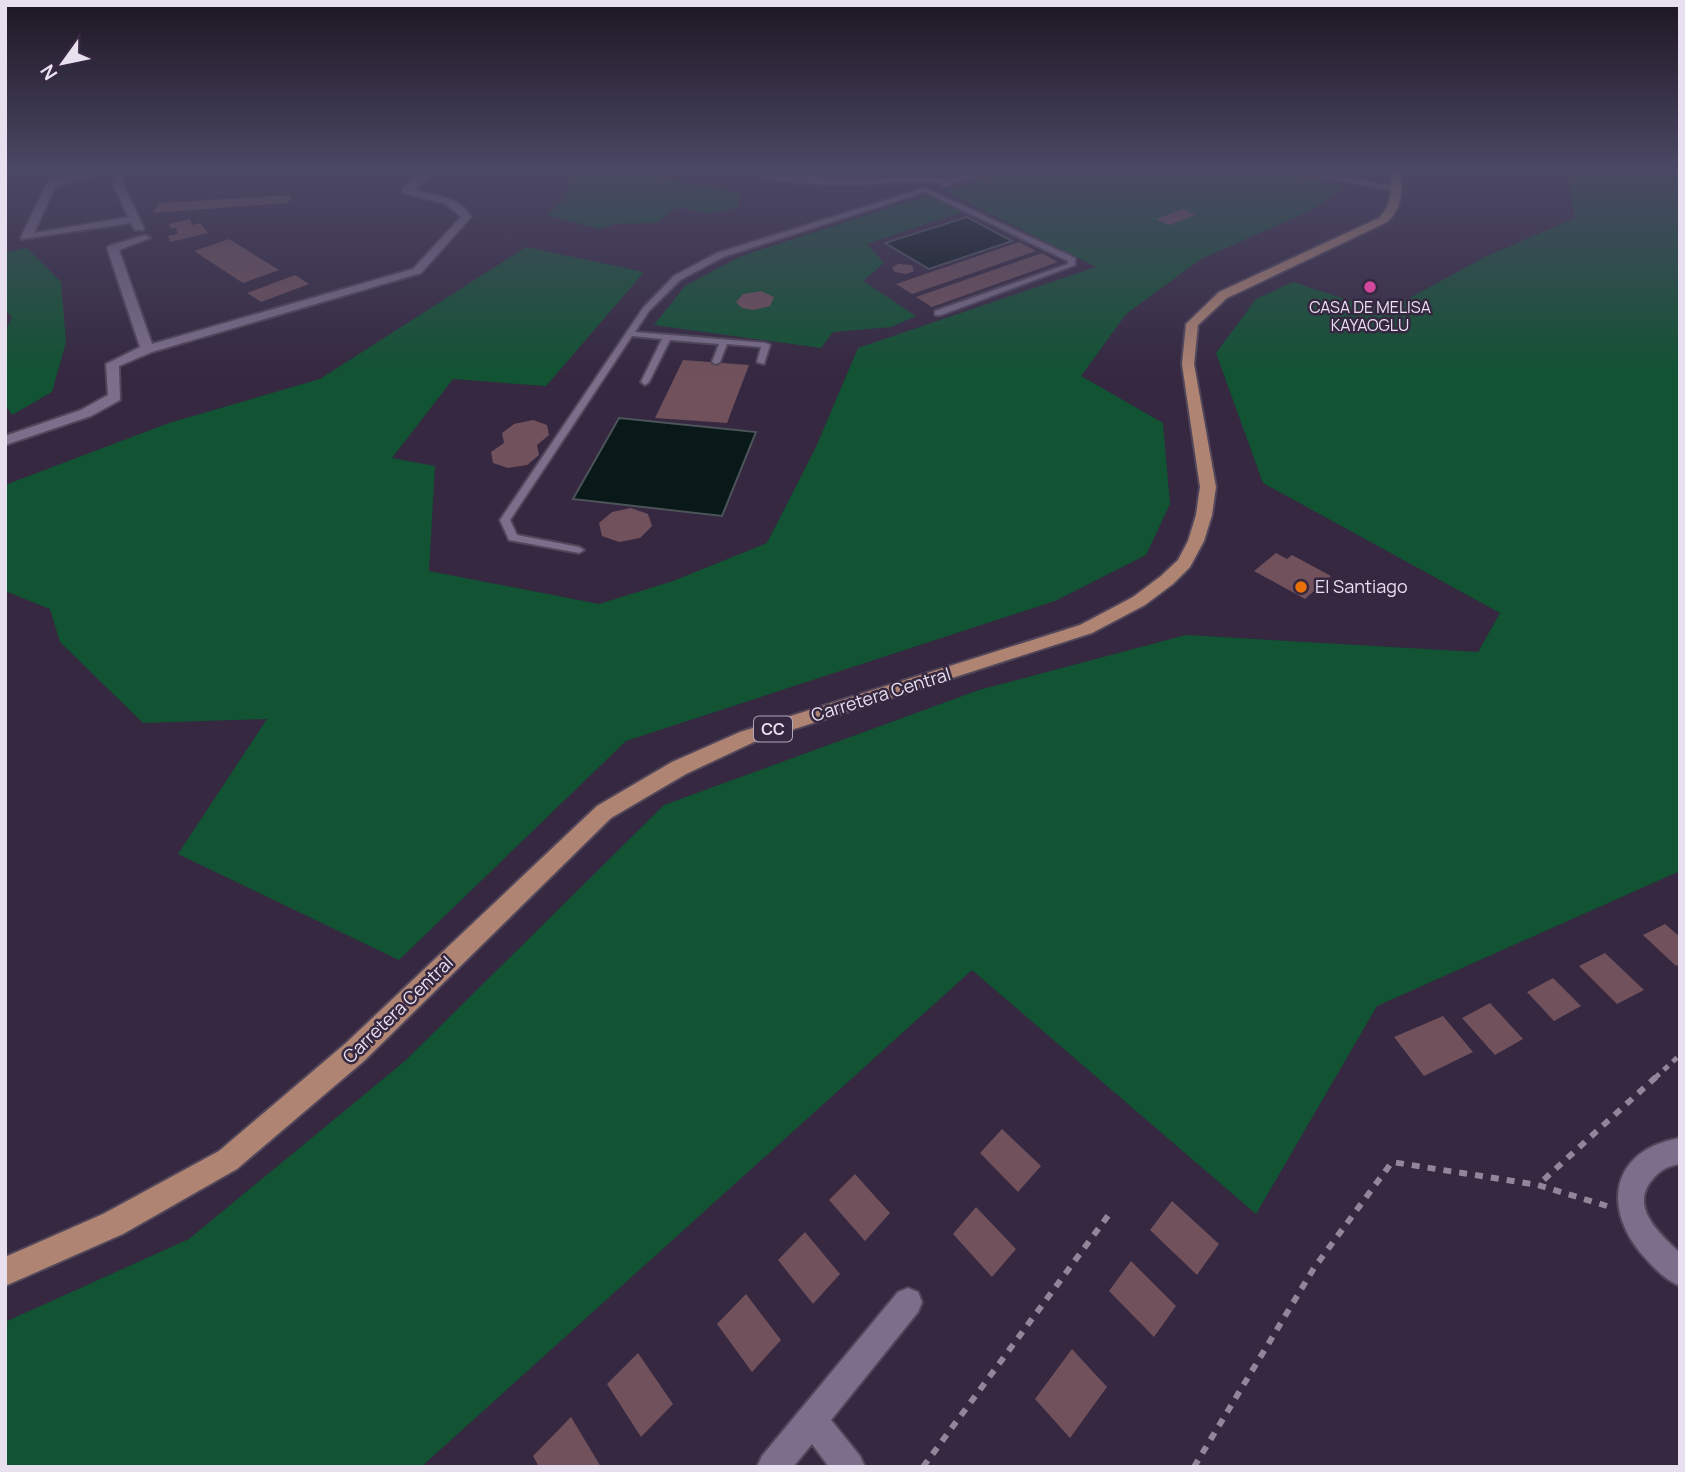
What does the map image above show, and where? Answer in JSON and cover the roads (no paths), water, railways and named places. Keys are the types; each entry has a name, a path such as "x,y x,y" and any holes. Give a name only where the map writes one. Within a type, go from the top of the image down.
{"main road":[{"name":"Carretera Central","path":"5,1272 113,1224 228,1160 355,1052 604,812 679,768 747,737 1086,629 1139,601 1167,580 1184,563 1196,541 1204,515 1208,487 1188,364 1192,324 1223,295 1341,240"}],"street":[{"path":"145,240 147,243 113,248 147,349"},
{"path":"5,441 86,413 115,397 112,364 147,349 417,271 427,264 448,240"},
{"path":"1680,1152 1658,1156 1643,1169 1632,1185 1629,1197 1630,1213 1657,1250 1680,1272"},
{"path":"773,1467 908,1303"},
{"path":"812,1420 849,1467"}],"lane":[{"path":"579,550 513,538 505,520 646,310 677,278 720,255 768,240"},
{"path":"938,313 1071,265 1072,260 1029,240"},
{"path":"631,334 766,345 761,362"},
{"path":"645,382 667,337"},
{"path":"716,362 724,341"}],"place":[{"name":"CASA DE MELISA KAYAOGLU","path":"1370,287"},
{"name":"El Santiago","path":"1301,587"}]}
